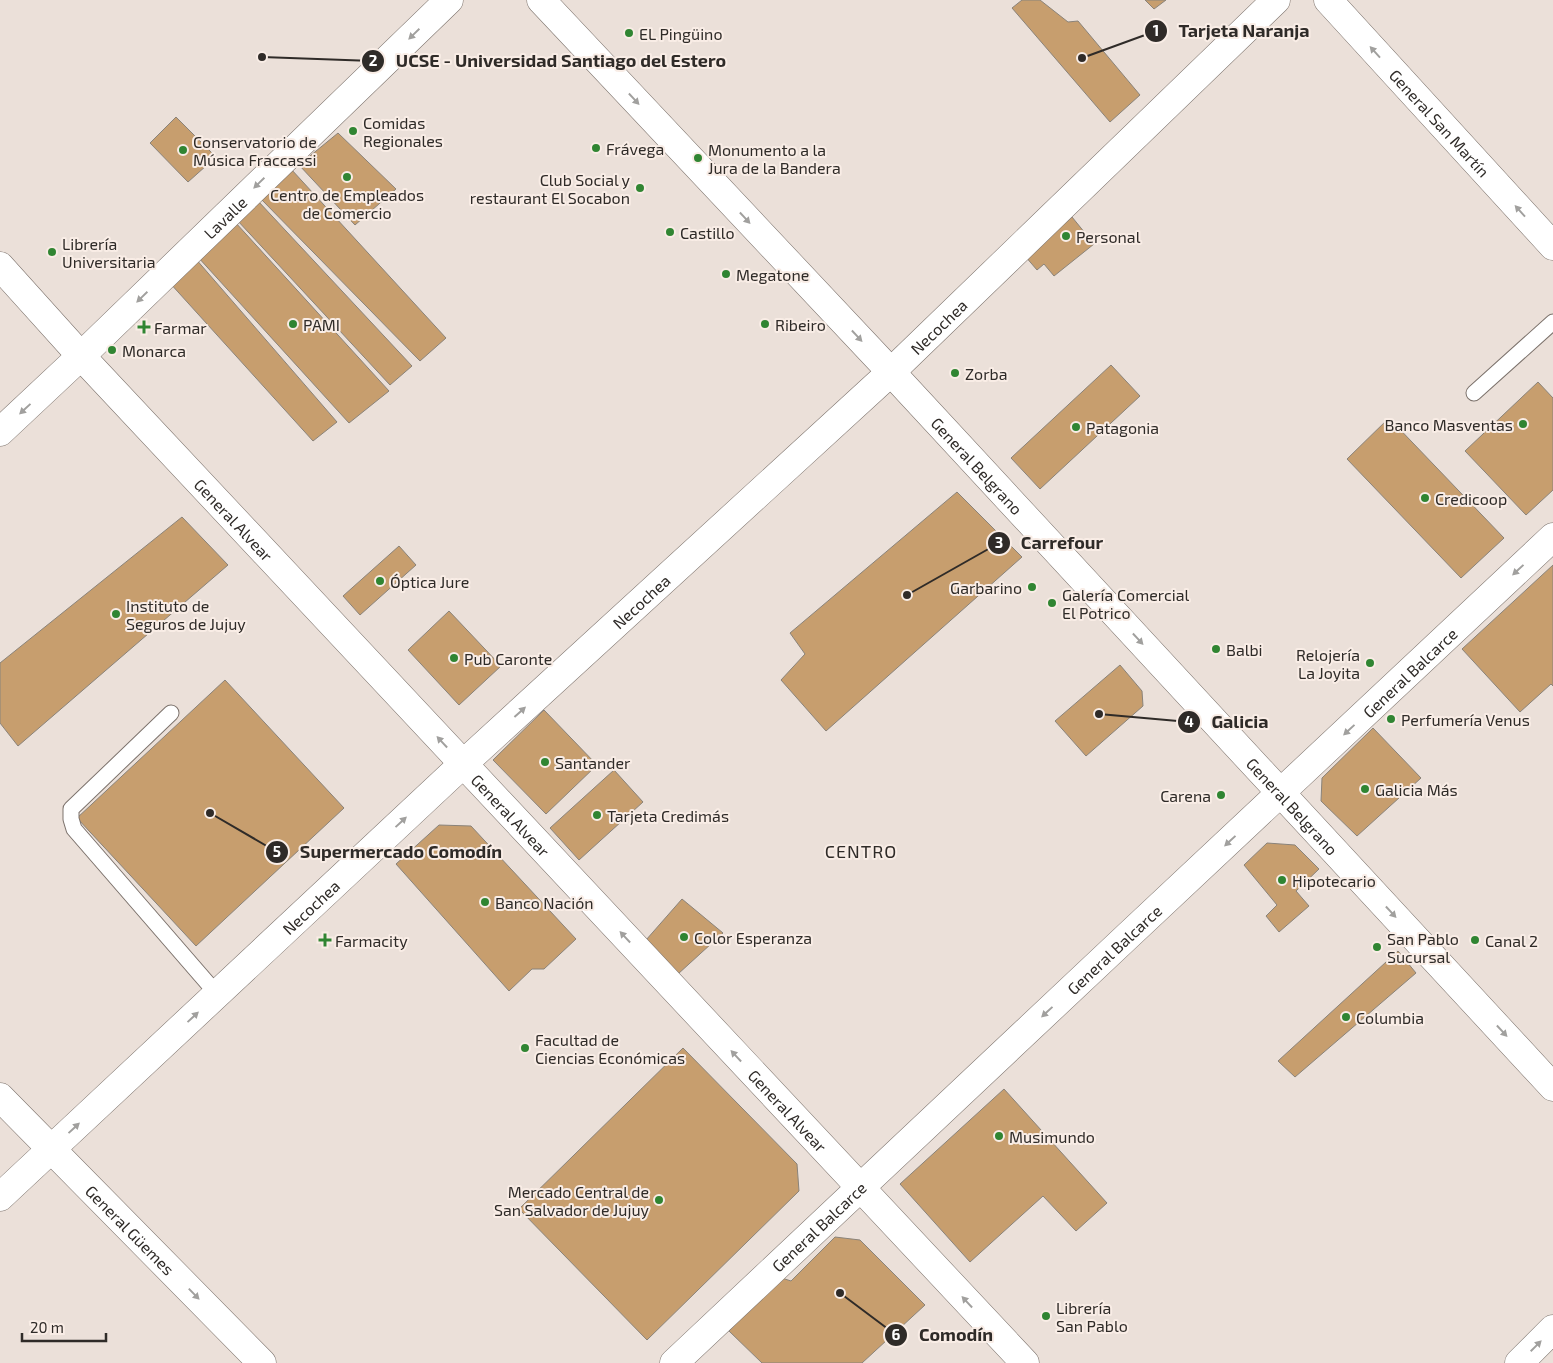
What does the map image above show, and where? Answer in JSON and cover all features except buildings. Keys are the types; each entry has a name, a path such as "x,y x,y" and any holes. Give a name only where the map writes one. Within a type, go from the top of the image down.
{"street":[{"name":"Lavalle","path":"0,432 449,0"},
{"name":"General Belgrano","path":"541,0 891,372 1553,1087"},
{"name":"Necochea","path":"0,1197 463,764 891,372 1276,0"},
{"name":"General San Martín","path":"1328,0 1553,246"},
{"name":"General Alvear","path":"0,266 81,356 1025,1363"},
{"name":"General Balcarce","path":"674,1363 859,1187 1281,794 1553,537"},
{"name":"General Güemes","path":"0,1097 262,1363"},
{"path":"1519,1363 1553,1329"}],"lane":[{"path":"1474,393 1553,322"},
{"path":"171,713 71,809 71,818 74,829 217,994"}],"place":[{"name":"EL Pingüino","path":"629,33"},
{"name":"UCSE - Universidad Santiago del Estero","path":"262,57"},
{"name":"Tarjeta Naranja","path":"1082,58"},
{"name":"Comidas Regionales","path":"353,131"},
{"name":"Frávega","path":"596,148"},
{"name":"Conservatorio de Música Fraccassi","path":"183,150"},
{"name":"Monumento a la Jura de la Bandera","path":"698,158"},
{"name":"Centro de Empleados de Comercio","path":"347,177"},
{"name":"Club Social y restaurant El Socabon","path":"640,188"},
{"name":"Castillo","path":"670,232"},
{"name":"Personal","path":"1066,236"},
{"name":"Librería Universitaria","path":"52,252"},
{"name":"Megatone","path":"726,274"},
{"name":"PAMI","path":"293,324"},
{"name":"Ribeiro","path":"765,324"},
{"name":"Farmar","path":"144,327"},
{"name":"Monarca","path":"112,350"},
{"name":"Zorba","path":"955,373"},
{"name":"Banco Masventas","path":"1523,424"},
{"name":"Patagonia","path":"1076,427"},
{"name":"Credicoop","path":"1425,498"},
{"name":"Óptica Jure","path":"380,581"},
{"name":"Garbarino","path":"1032,587"},
{"name":"Carrefour","path":"907,595"},
{"name":"Galería Comercial El Potrico","path":"1052,603"},
{"name":"Instituto de Seguros de Jujuy","path":"116,614"},
{"name":"Balbi","path":"1216,649"},
{"name":"Pub Caronte","path":"454,658"},
{"name":"Relojería La Joyita","path":"1370,663"},
{"name":"Galicia","path":"1099,714"},
{"name":"Perfumería Venus","path":"1391,719"},
{"name":"Santander","path":"545,762"},
{"name":"Galicia Más","path":"1365,789"},
{"name":"Carena","path":"1221,795"},
{"name":"Supermercado Comodín","path":"210,813"},
{"name":"Tarjeta Credimás","path":"597,815"},
{"name":"Hipotecario","path":"1282,880"},
{"name":"Banco Nación","path":"485,902"},
{"name":"Color Esperanza","path":"684,937"},
{"name":"Farmacity","path":"325,940"},
{"name":"Canal 2","path":"1475,940"},
{"name":"San Pablo Sucursal","path":"1377,947"},
{"name":"Columbia","path":"1346,1017"},
{"name":"Facultad de Ciencias Económicas","path":"525,1048"},
{"name":"Musimundo","path":"999,1136"},
{"name":"Mercado Central de San Salvador de Jujuy","path":"659,1200"},
{"name":"Comodín","path":"840,1293"},
{"name":"Librería San Pablo","path":"1046,1316"}],"district":[{"name":"CENTRO","path":"861,851"}]}
